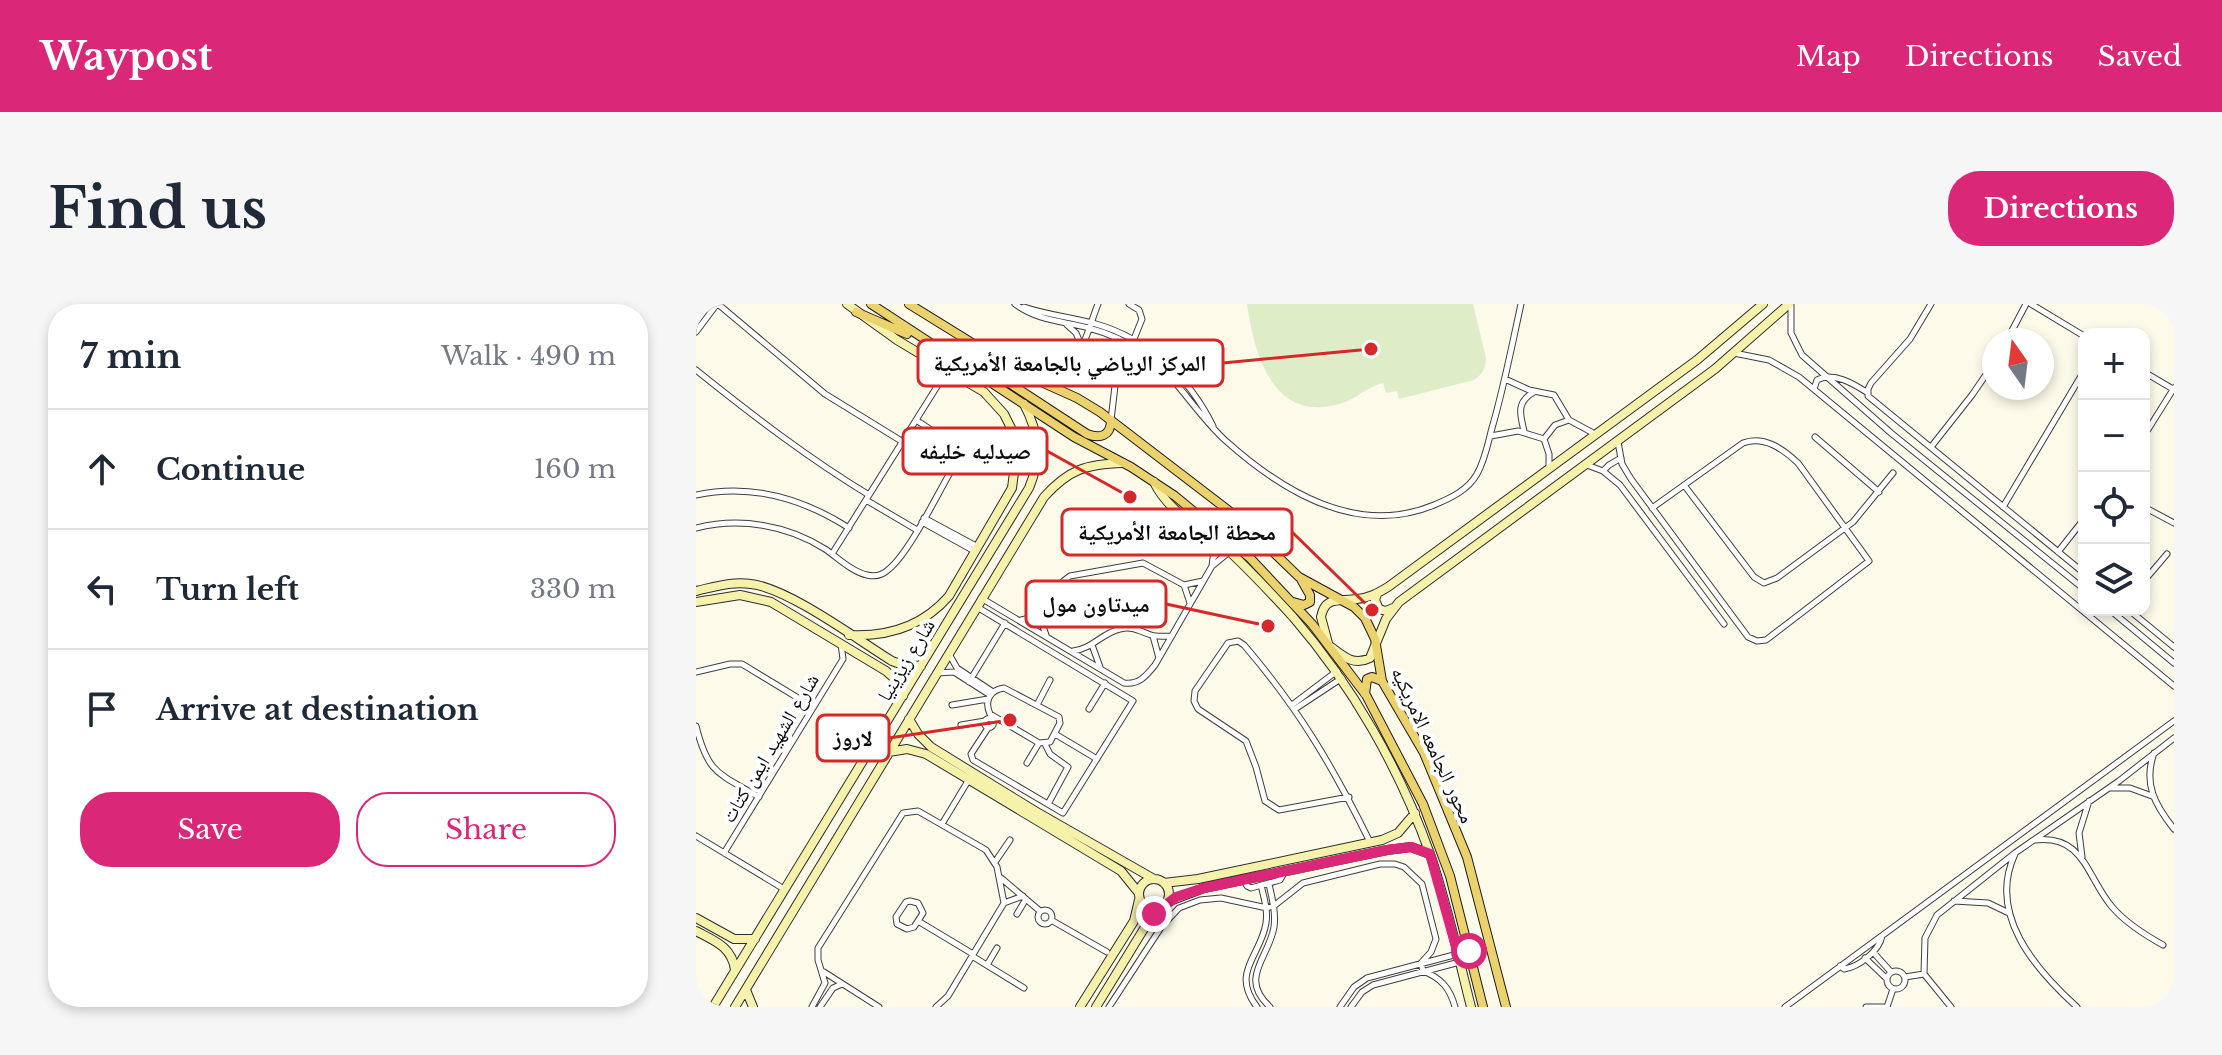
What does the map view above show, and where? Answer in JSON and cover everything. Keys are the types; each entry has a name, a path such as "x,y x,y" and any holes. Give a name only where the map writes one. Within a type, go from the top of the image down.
{"main road":[{"name":"محور الجامعه الامريكيه","path":"871,304 1074,437 1153,481 1196,511 1229,547 1292,602 1330,645 1366,695 1419,795 1445,861 1483,1007"},
{"name":"محور الجامعه الامريكيه","path":"909,304 1040,383 1077,398 1111,420 1237,517 1299,577 1339,599 1365,618 1372,631 1382,681 1424,753 1461,842 1506,1007"},
{"path":"856,312 968,356 1087,434 1104,436 1111,427 1111,420"},
{"path":"1292,602 1304,605 1311,600 1299,577"},
{"path":"1366,695 1367,679 1372,677 1382,681"},
{"path":"1409,801 1419,795"}],"street":[{"path":"696,332 717,304 825,394 903,442"},
{"path":"847,304 984,392 996,404 1011,428 1015,444 1012,488 949,596 937,610 907,627 872,635 849,635"},
{"path":"1089,325 1040,318 1015,304 1089,325 1132,342 1161,359 1180,377 1202,406 1215,431"},
{"path":"1040,383 1063,376 1073,365 1098,304"},
{"path":"1111,420 1113,393 1142,314 1129,304"},
{"path":"1132,342 1170,376 1215,431 1241,453 1307,498 1340,511 1373,516 1416,512 1456,495 1477,475 1505,379 1521,304"},
{"path":"1393,608 1370,658 1356,662 1330,645 1321,622 1321,612 1330,601 1355,600 1377,594 1697,360 1763,304"},
{"path":"1377,594 1375,600 1379,609 1386,611 1393,608 1618,442 1734,353 1790,304"},
{"path":"1790,304 1791,333 1802,355 1891,433 2078,584"},
{"path":"1868,393 1871,383 1920,325 1931,304"},
{"path":"2014,328 2028,304 2078,333"},
{"path":"1066,324 1076,333 1080,348"},
{"path":"1080,348 1122,367"},
{"path":"1734,353 1780,365 1814,390 2174,686"},
{"path":"1122,367 1136,359 1153,361"},
{"path":"832,554 948,369"},
{"path":"696,370 763,424 917,530"},
{"path":"2150,375 2174,389 2150,427"},
{"path":"1814,390 1817,380 1827,377 1847,381 1868,393 1874,402 2078,568"},
{"path":"1505,379 1535,392 1554,395 1569,420 1597,435"},
{"path":"1931,447 1982,380"},
{"path":"2003,507 2078,381"},
{"path":"1524,432 1521,405 1526,397 1535,392"},
{"name":"شارع زيزينيا","path":"713,1007 949,618 1001,539 1029,488 1036,472 1038,443 1023,403"},
{"path":"696,528 737,523 771,527 803,537 861,573 880,575 891,569 951,471 953,456 946,441 916,420"},
{"path":"1544,439 1555,425 1569,420"},
{"path":"1490,437 1505,432 1524,432 1544,439"},
{"path":"1815,437 1879,492"},
{"path":"1544,439 1549,454 1549,470"},
{"path":"1618,442 1627,474 1652,508 1669,531 1719,598 1751,639 1766,640 1869,561 1798,463 1767,442 1752,440 1743,443 1652,508"},
{"path":"1603,471 1621,458"},
{"name":"شارع زيزينيا","path":"735,1007 1044,497 1063,477 1079,469 1123,463"},
{"path":"1586,465 1603,471 1620,485 1724,624"},
{"path":"1684,485 1754,577 1764,583 1777,578 1845,528 1893,473"},
{"path":"1029,488 1044,497"},
{"path":"696,495 729,490 777,495 826,513 849,528"},
{"path":"2150,510 2174,523"},
{"path":"923,520 977,550"},
{"path":"2058,552 2078,527"},
{"path":"1660,538 1669,531"},
{"path":"988,532 1001,539"},
{"path":"979,602 1019,621 1124,683 1136,683 1146,676 1159,658 1212,566 1213,558 1229,547 1293,618 1338,676 1371,727 1415,813 1430,854 1471,1007"},
{"path":"2150,574 2167,554"},
{"path":"1048,638 1041,621 1042,613 1062,583 1074,574 1143,563 1184,585 1204,580"},
{"path":"696,591 729,584 763,586 785,595 880,654 902,665 921,666"},
{"path":"1184,585 1190,604"},
{"path":"1704,597 1713,590"},
{"path":"696,602 730,595 761,599 780,607 873,663 893,678 903,696"},
{"path":"949,596 949,618"},
{"path":"1710,605 1719,598"},
{"path":"979,602 1005,623 1133,701 1063,813 971,759 971,754 988,728 993,726 988,710 990,695"},
{"path":"1019,621 1042,613"},
{"path":"2117,616 2174,663"},
{"path":"2136,616 2174,647"},
{"path":"971,680 1005,623"},
{"path":"1070,651 1092,645 1110,632 1126,628 1135,628 1153,636 1172,636"},
{"path":"1153,636 1159,658"},
{"path":"1349,797 1292,809 1271,807 1263,796 1246,741 1198,709 1194,696 1225,646 1234,641 1244,645 1294,707 1349,797 1370,843"},
{"name":"شارع الشهيد ايمن كتات","path":"724,853 843,659 841,644"},
{"path":"1092,645 1101,670"},
{"path":"949,653 957,668 990,695"},
{"path":"873,663 880,654"},
{"name":"شارع الشهيد ايمن كتات","path":"843,659 859,655"},
{"path":"696,672 742,664 813,707"},
{"path":"1294,707 1347,669"},
{"path":"936,673 954,672 971,680"},
{"path":"1037,705 1050,680"},
{"path":"1089,709 1105,683"},
{"path":"952,705 1008,688 1059,717 1060,723 1050,742 1042,744 1027,763"},
{"path":"909,719 931,747 1035,811 1164,883 1198,879 1370,843 1398,833 1415,813"},
{"path":"961,725 990,719 1042,744 1068,767 1048,804"},
{"path":"1785,1007 2174,721"},
{"path":"696,726 703,754 714,771 759,797"},
{"path":"1055,734 1097,759"},
{"path":"1951,1007 1924,974 1923,950 1929,926 1937,915 2015,853 2174,738"},
{"path":"888,752 917,751 1121,871 1151,909 1188,893 1405,847 1415,847 1430,854"},
{"path":"2154,752 2149,774 2152,796 2174,829"},
{"path":"942,824 968,781"},
{"path":"850,782 864,791"},
{"path":"2107,789 2130,788 2152,796"},
{"path":"2082,858 2079,833 2090,799"},
{"path":"840,800 855,807"},
{"path":"817,1005 825,983 818,948 899,816 913,810 980,845 995,862 1004,903 948,996 936,1007"},
{"path":"696,836 785,890"},
{"path":"995,862 1010,840"},
{"path":"2034,840 2060,841 2076,850 2113,909 2136,929 2163,945"},
{"path":"2015,853 2005,883 2010,914 2035,965 2077,1007"},
{"path":"1109,1007 1162,926 1179,908 1200,900 1221,898 1270,907 1297,887 1313,880 1380,864 1401,866 1420,881 1434,923 1434,945 1421,963 1423,971"},
{"path":"1244,881 1249,887 1269,884 1280,880 1284,873"},
{"path":"1000,876 1040,911 1049,911 1051,920 1107,952"},
{"path":"1080,1007 1134,921 1144,882 1154,879"},
{"path":"1096,1007 1150,919 1165,904 1169,892 1164,883"},
{"path":"1269,884 1273,932 1255,978 1259,994 1270,1007"},
{"path":"1257,1007 1249,992 1247,969 1264,931 1270,907 1261,885"},
{"path":"1004,903 1025,897"},
{"path":"1017,914 1025,897"},
{"path":"1952,901 1976,900 2010,914"},
{"path":"914,901 921,905 923,913 918,921 910,929 903,929 897,924 896,917 906,902 914,901"},
{"path":"1040,911 1037,917 1041,923 1051,920"},
{"path":"696,918 734,939 755,939"},
{"path":"918,921 1024,988"},
{"path":"696,931 727,949 735,971"},
{"path":"1840,966 1853,968 1880,946 1882,935"},
{"path":"987,965 997,948"},
{"path":"1873,952 1891,972 1899,972 1905,977 1924,974"},
{"path":"1351,1007 1362,992 1373,985 1470,955"},
{"path":"1340,1007 1354,987 1367,978 1421,963 1459,958"},
{"path":"1865,958 1893,988"},
{"path":"1423,971 1436,976 1446,985 1455,1007"},
{"path":"823,972 879,1007"},
{"path":"1887,979 1891,972"},
{"path":"1893,988 1901,988 1905,977"},
{"path":"817,1005 833,988 842,984"},
{"path":"1866,1007 1886,1007 1893,988"},
{"path":"746,990 752,1007"}],"green space":[{"path":"1247,304 1473,304 1485,365 1474,380 1399,399 1397,391 1386,393 1383,383 1339,404 1316,407 1297,403 1282,394 1270,380 1255,343"}],"place":[{"name":"المركز الرياضي بالجامعة الأمريكية","path":"1371,349"},
{"name":"صيدليه خليفه","path":"1130,497"},
{"name":"محطة الجامعة الأمريكية","path":"1372,610"},
{"name":"ميدتاون مول","path":"1268,626"},
{"name":"لاروز","path":"1010,720"}],"route":[{"path":"1154,914 1176,897 1204,888 1415,847 1430,854 1458,954 1469,951"}]}
